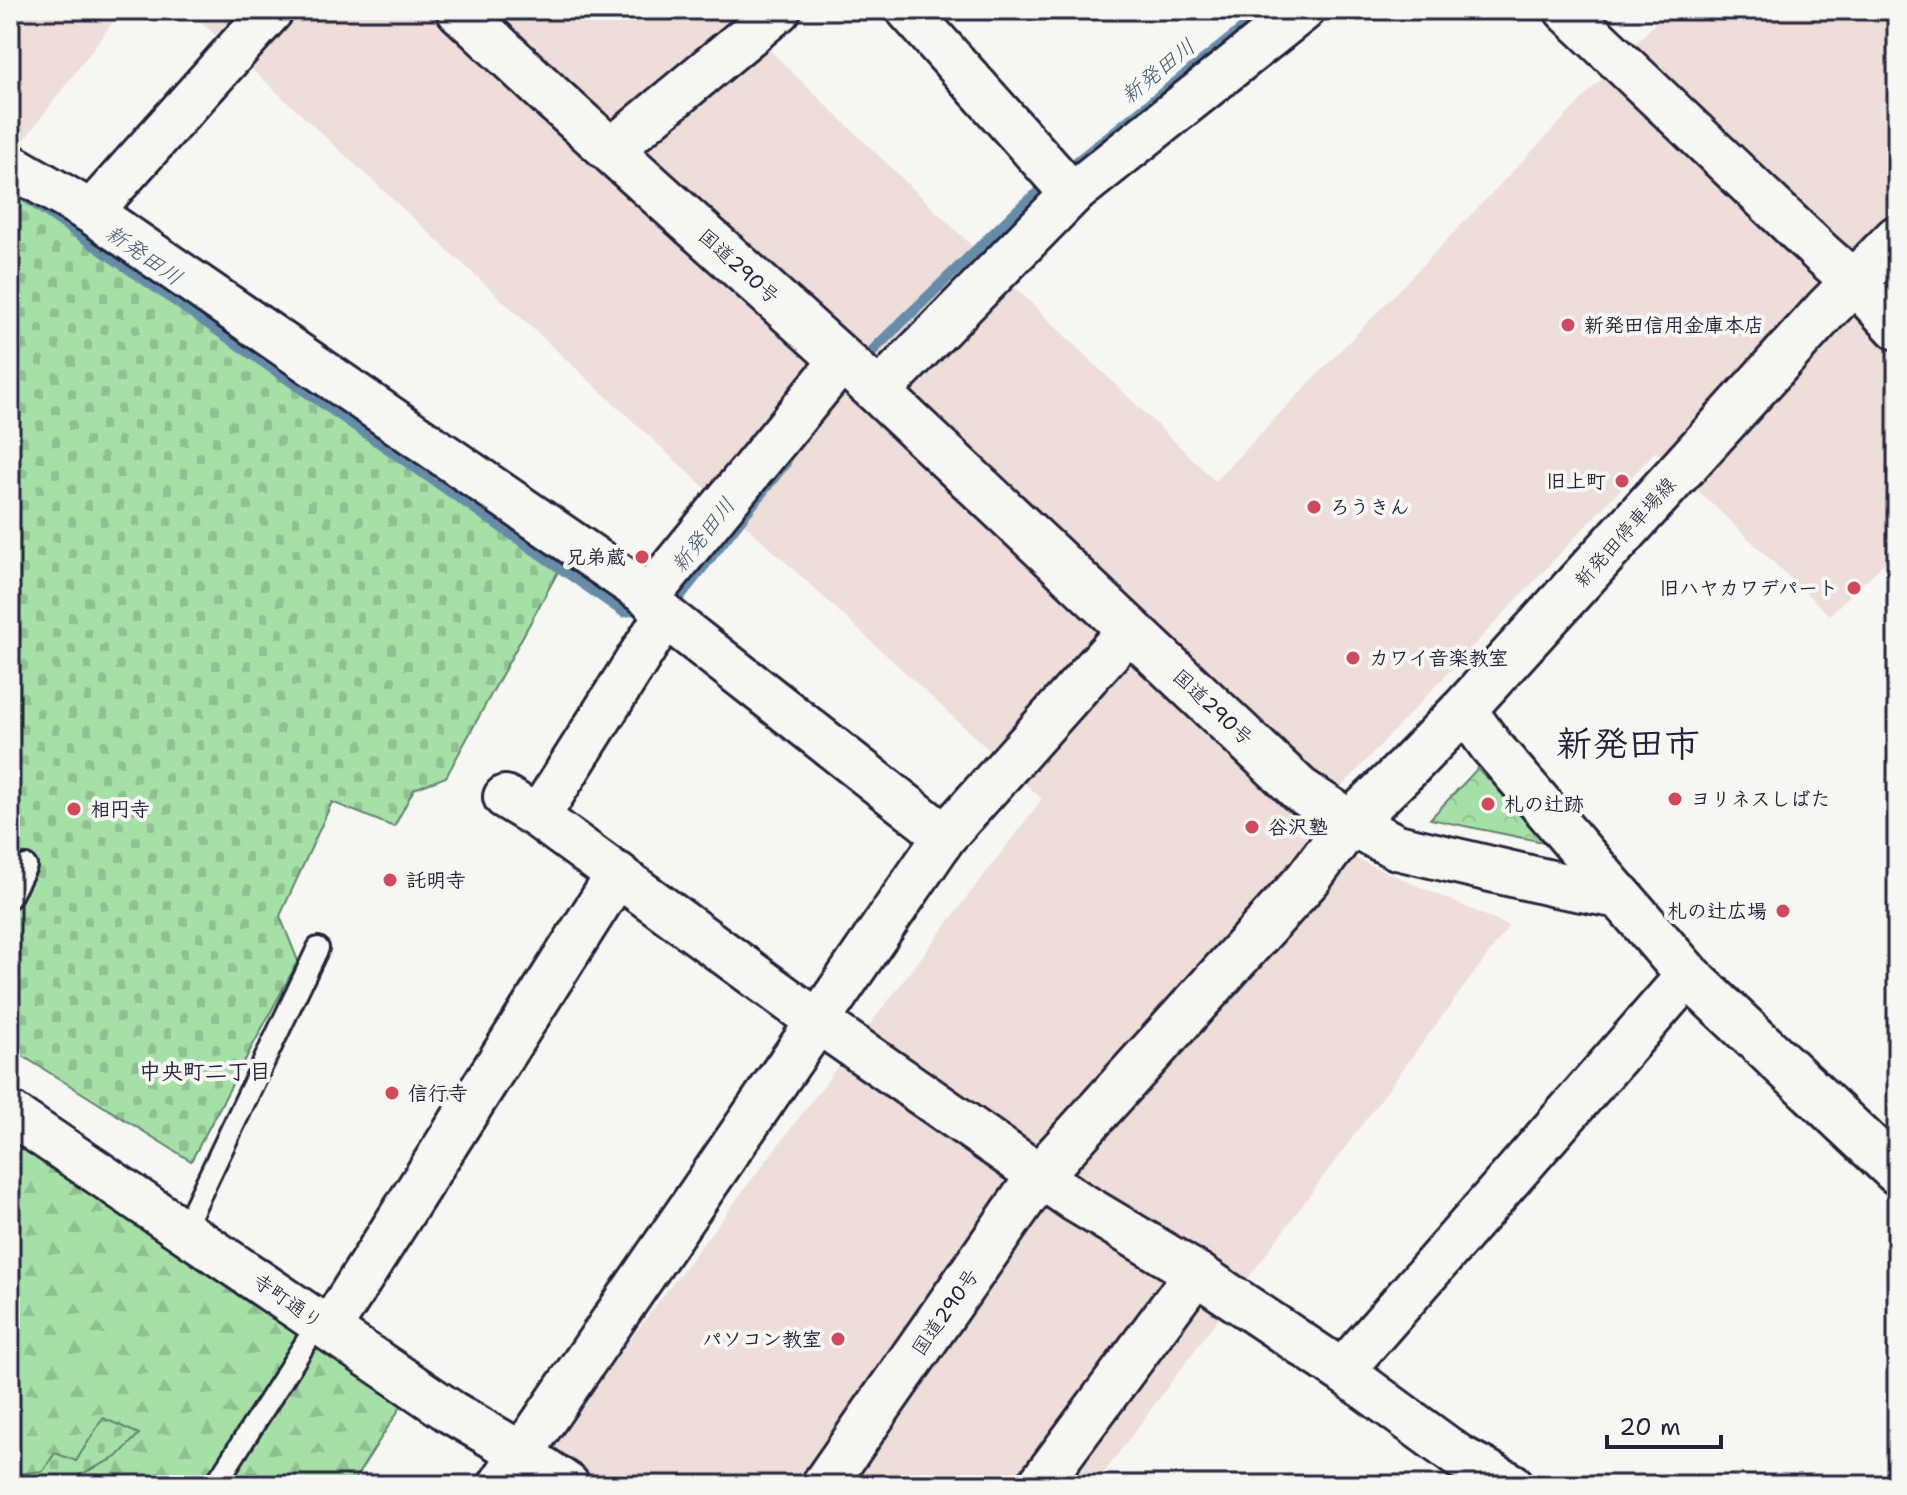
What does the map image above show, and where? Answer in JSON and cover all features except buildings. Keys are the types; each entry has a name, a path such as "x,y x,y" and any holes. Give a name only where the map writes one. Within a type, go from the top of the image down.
{"main road":[{"name":"国道290号","path":"459,10 878,392 1299,789 1350,823 1308,879 1040,1175 824,1485"},
{"name":"新発田停車場線","path":"1350,823 1464,709 1826,310 1897,238"},
{"path":"1350,823 1397,847 1620,896 1688,975 1897,1172"}],"street":[{"path":"91,212 272,10"},
{"path":"611,150 779,10"},
{"path":"908,10 1060,180"},
{"path":"878,392 1060,180 1303,10"},
{"path":"1566,10 1855,283 1897,328"},
{"path":"10,165 91,212 657,606 945,836"},
{"path":"842,360 657,606 521,807 618,874 817,1021 1076,1201 1196,1273 1342,1371 1458,1456 1512,1485"},
{"path":"510,1469 945,836 1130,629"},
{"path":"1464,709 1491,746 1620,896"},
{"path":"324,1326 618,874"},
{"path":"1342,1371 1688,975"},
{"name":"寺町通り","path":"10,1113 451,1412 510,1469 568,1485"},
{"path":"1039,1485 1196,1273"}],"lane":[{"path":"10,897 26,866"},
{"path":"184,1229 318,948"},
{"path":"215,1485 324,1326"}],"shaded area":[{"path":"10,10 122,10 10,159"},
{"path":"188,10 728,10 1215,481 1668,10 1897,10 1897,551 1829,615 1656,451 1298,833 1509,926 1095,1485 519,1485 1042,799"}],"green space":[{"path":"21,194 560,568 446,777 414,789 394,827 332,802 280,916 298,961 191,1161 10,1048 10,198"},
{"path":"1477,769 1514,800 1548,843 1430,819"},
{"path":"10,1114 414,1386 351,1485 10,1485"},
{"path":"103,1418 139,1434 117,1457 59,1485 10,1485 10,1464 17,1474 43,1471 55,1453 76,1461"}],"waterway":[{"name":"新発田川","path":"861,366 877,346 1023,205 1266,10"},
{"name":"新発田川","path":"10,197 21,194 624,612 646,607"},
{"name":"新発田川","path":"667,603 676,601 786,462"}],"place":[{"name":"新発田信用金庫本店","path":"1568,325"},
{"name":"旧上町","path":"1622,481"},
{"name":"ろうきん","path":"1314,507"},
{"name":"兄弟蔵","path":"642,557"},
{"name":"旧ハヤカワデパート","path":"1854,588"},
{"name":"カワイ音楽教室","path":"1353,658"},
{"name":"ヨリネスしばた","path":"1675,799"},
{"name":"札の辻跡","path":"1488,804"},
{"name":"相円寺","path":"74,809"},
{"name":"谷沢塾","path":"1252,827"},
{"name":"託明寺","path":"390,880"},
{"name":"札の辻広場","path":"1783,911"},
{"name":"信行寺","path":"392,1093"},
{"name":"パソコン教室","path":"838,1339"}],"district":[{"name":"新発田市","path":"1628,743"},
{"name":"中央町二丁目","path":"205,1071"}]}
